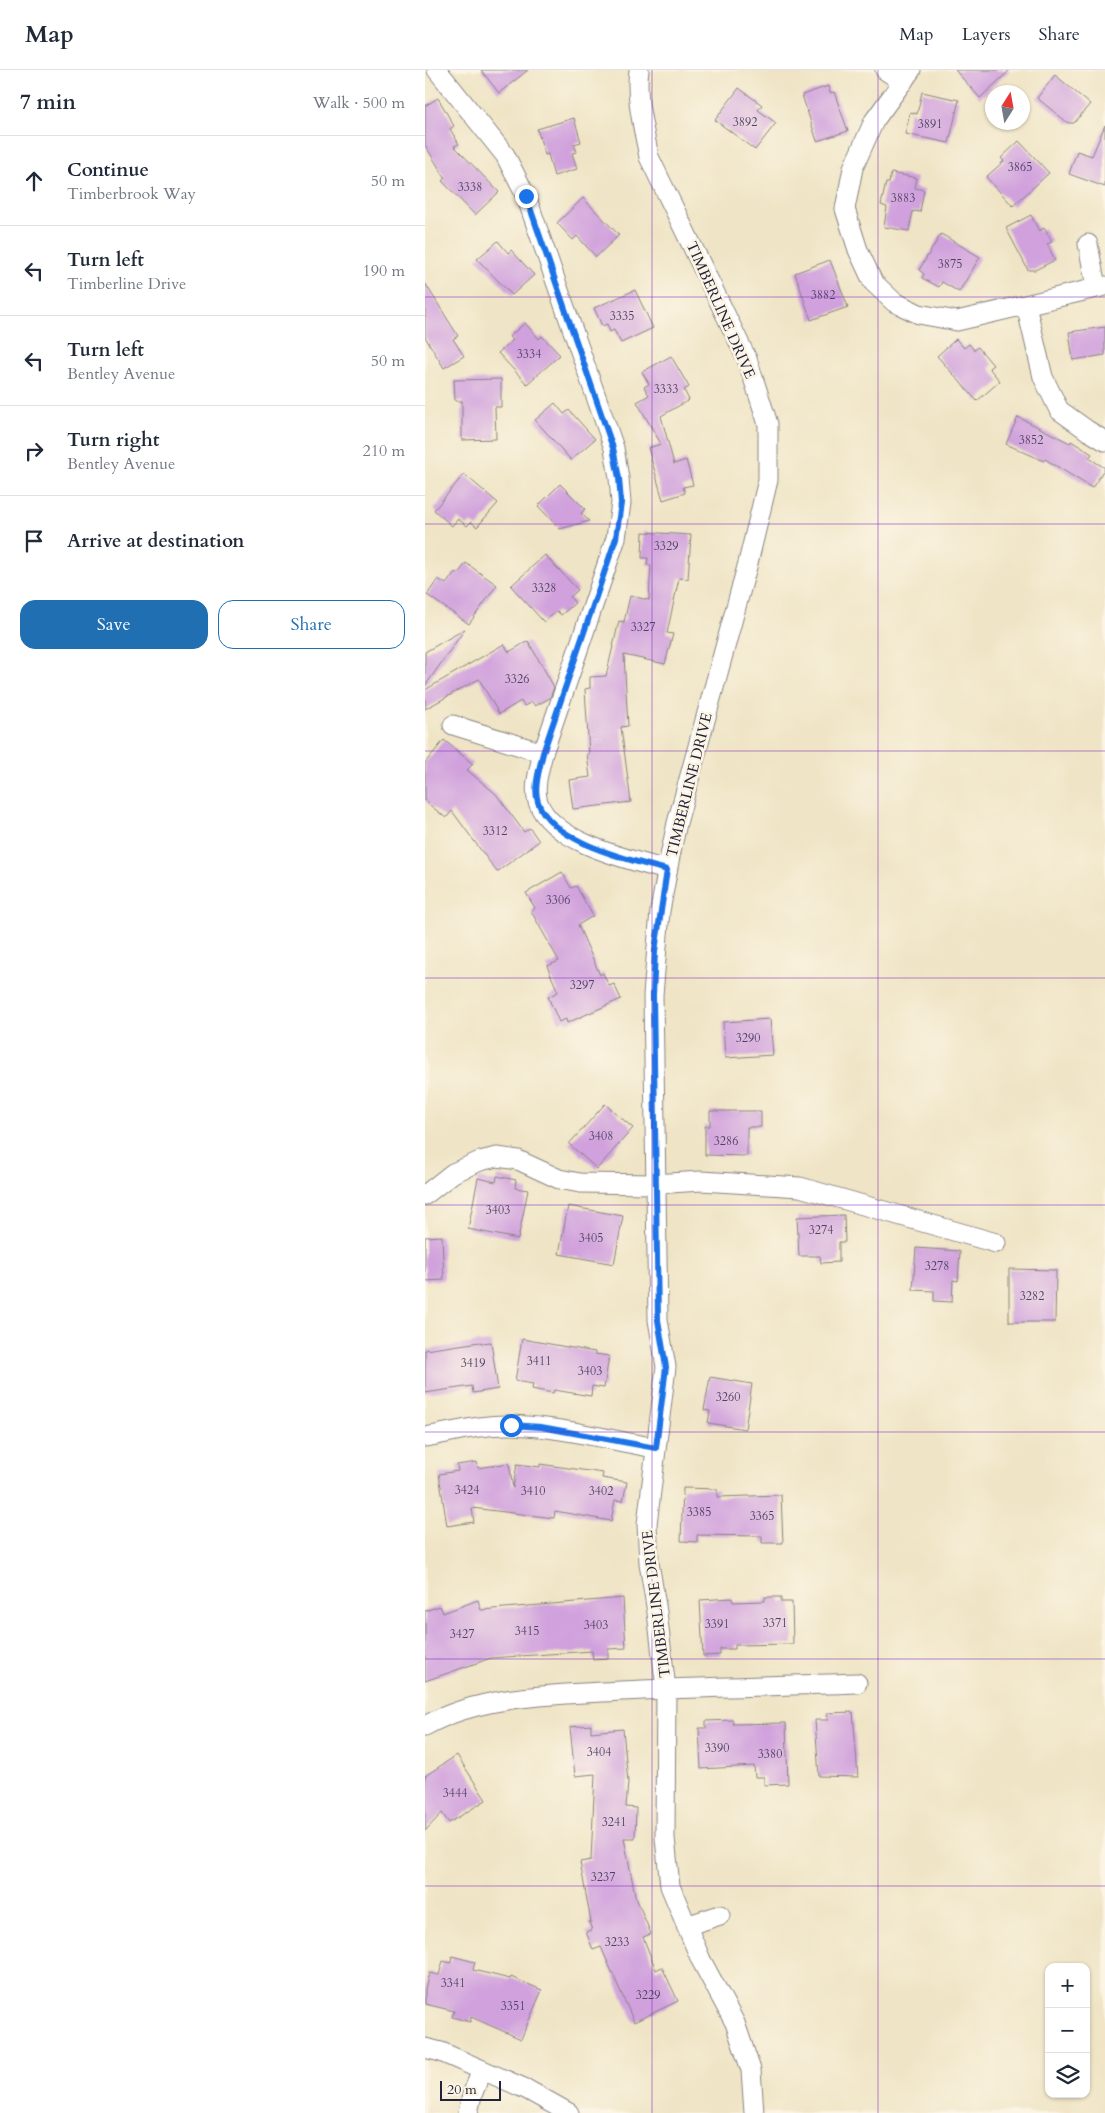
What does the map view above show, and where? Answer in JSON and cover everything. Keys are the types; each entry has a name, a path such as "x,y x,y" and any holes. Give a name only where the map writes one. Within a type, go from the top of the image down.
{"street":[{"path":"437,70 505,155 526,196 613,448 619,478 621,503 616,538 543,753 537,778 538,802 550,821 567,834 609,855 667,870"},
{"name":"TIMBERLINE DRIVE","path":"639,70 638,79 643,125 649,157 747,359 768,424 768,480 748,563 677,823 667,870 656,943 653,995 658,1320 666,1367 647,1524 649,1563 666,1689 665,1838 669,1886 701,1960 735,2023 751,2070 754,2113"},
{"path":"885,70 907,76 874,121 853,168 845,209 858,250 873,282 894,302 919,314 957,321 1101,286 1088,244"},
{"path":"1026,305 1043,377 1059,410 1105,441"},
{"path":"453,725 543,753"},
{"path":"425,1195 453,1172 480,1161 497,1158 518,1160 559,1179 580,1183 655,1184 701,1182 800,1187 995,1243"},
{"path":"425,1437 478,1427 511,1425 541,1427 656,1448"},
{"path":"425,1726 479,1705 543,1696 666,1689 857,1683"},
{"path":"686,1926 720,1915"},
{"path":"425,2048 441,2052 526,2089 569,2113"},
{"path":"468,2113 472,2095 482,2070"}],"building":[{"path":"481,70 528,70 499,93"},
{"path":"955,70 1010,70 994,85 985,85 985,93 980,98"},
{"path":"1055,75 1090,104 1074,123 1068,123 1037,98"},
{"path":"828,86 830,93 834,92 848,131 817,141 802,95"},
{"path":"739,88 762,105 758,110 776,123 755,150 715,120"},
{"path":"922,92 959,100 949,143 905,134 910,112 917,114"},
{"path":"438,98 454,126 450,129 459,144 454,146 499,192 475,215 442,181 445,178 425,145 425,106"},
{"path":"574,118 581,142 574,144 577,152 572,153 577,169 554,176 548,154 545,155 537,129"},
{"path":"1105,125 1105,187 1069,174 1077,151 1092,156"},
{"path":"1019,141 1049,173 1013,206 986,177 1004,161 1001,158"},
{"path":"891,173 917,178 915,188 924,190 920,212 913,211 909,231 884,227 887,207 881,205 886,183 889,183"},
{"path":"583,198 619,235 596,257 577,236 573,240 557,223"},
{"path":"1031,215 1039,231 1044,228 1052,242 1047,244 1055,260 1035,270 1028,270 1006,228"},
{"path":"941,234 980,257 959,292 942,282 939,287 922,278 924,274 919,270"},
{"path":"498,241 508,253 511,250 534,275 512,295 477,259"},
{"path":"830,260 848,307 811,320 795,273"},
{"path":"425,283 458,336 453,339 464,356 444,368 425,337"},
{"path":"635,290 653,328 621,343 614,330 610,332 607,324 602,326 594,308"},
{"path":"525,323 539,339 542,336 560,355 527,384 498,353 513,340 509,337"},
{"path":"1105,327 1105,355 1073,360 1069,332"},
{"path":"956,339 964,348 969,344 974,350 978,347 993,365 989,368 1000,381 977,401 937,356"},
{"path":"671,356 689,387 684,390 689,400 661,416 674,464 686,460 693,485 683,487 685,493 663,500 648,448 661,444 637,402 649,395 644,387 649,384 642,372"},
{"path":"501,379 501,407 495,407 496,439 462,440 462,401 455,401 454,380"},
{"path":"555,403 564,414 569,410 595,439 571,460 535,420"},
{"path":"1018,417 1070,443 1071,441 1092,454 1089,458 1105,468 1092,488 1045,459 1044,461 1006,444"},
{"path":"464,474 498,503 477,527 471,522 467,526 458,519 452,526 434,510"},
{"path":"560,484 585,509 581,513 589,521 560,529 538,506"},
{"path":"643,532 691,535 688,579 679,578 667,633 673,634 665,664 624,655 628,726 621,727 631,802 573,809 569,780 590,777 587,754 589,754 585,689 590,688 590,677 606,676 619,621 624,622 630,596 649,600 651,565 647,565 648,558 642,558"},
{"path":"545,555 578,590 570,597 575,603 561,615 557,611 544,622 511,586"},
{"path":"466,563 497,585 469,624 427,595 438,579 446,584 455,572 458,574"},
{"path":"465,629 425,686 425,652"},
{"path":"528,641 554,687 550,698 535,706 532,702 524,706 521,701 499,714 479,679 425,709 425,690 504,644 509,652"},
{"path":"444,740 473,764 467,770 496,794 524,832 530,828 539,841 497,872 452,811 446,818 425,801 425,763"},
{"path":"562,872 571,888 576,886 593,916 578,925 600,975 603,973 609,986 614,984 621,999 567,1023 566,1019 559,1022 548,997 558,992 547,966 559,961 531,911 535,908 526,893"},
{"path":"770,1019 773,1055 725,1058 723,1022"},
{"path":"605,1104 633,1128 597,1169 569,1144"},
{"path":"710,1111 761,1111 761,1127 747,1127 747,1156 705,1155 705,1126 710,1126"},
{"path":"497,1176 516,1180 515,1188 528,1190 518,1239 468,1229 478,1178 496,1182"},
{"path":"568,1206 623,1216 614,1264 559,1254"},
{"path":"844,1215 845,1242 839,1242 839,1262 821,1263 820,1256 799,1256 797,1217"},
{"path":"442,1236 444,1280 425,1281 425,1237"},
{"path":"916,1248 960,1251 958,1281 953,1280 952,1302 934,1301 934,1291 913,1290"},
{"path":"1009,1269 1056,1270 1055,1322 1009,1322"},
{"path":"522,1339 609,1356 604,1388 592,1386 591,1396 554,1390 553,1393 532,1389 533,1384 515,1381"},
{"path":"491,1342 498,1389 473,1393 472,1386 425,1393 425,1350"},
{"path":"710,1377 752,1384 745,1429 708,1423 710,1411 704,1410"},
{"path":"477,1462 478,1468 509,1463 513,1488 517,1464 540,1467 540,1464 603,1473 602,1478 627,1482 623,1501 615,1500 611,1521 555,1511 554,1518 472,1508 474,1522 447,1526 439,1474 458,1471 457,1465"},
{"path":"683,1488 717,1489 717,1497 781,1495 783,1543 762,1543 762,1536 697,1535 697,1542 681,1541"},
{"path":"765,1597 781,1597 781,1602 792,1602 793,1644 735,1645 735,1649 720,1649 720,1655 703,1656 700,1600 732,1598 733,1602 765,1601"},
{"path":"623,1598 626,1648 608,1649 608,1659 593,1660 592,1651 491,1658 425,1681 425,1611 440,1606 443,1613 478,1600 481,1610"},
{"path":"853,1712 858,1777 819,1776 815,1720 828,1720 827,1713"},
{"path":"733,1720 733,1724 786,1723 788,1784 764,1785 764,1777 755,1777 754,1766 701,1769 699,1728 706,1728 706,1721"},
{"path":"591,1725 591,1732 623,1729 628,1782 626,1807 636,1808 635,1838 624,1838 635,1895 651,1934 643,1937 656,1970 662,1967 678,2001 634,2022 601,1947 593,1950 586,1932 592,1930 589,1922 591,1922 580,1862 591,1860 595,1774 575,1776 570,1727"},
{"path":"457,1755 486,1800 449,1823 442,1813 425,1831 425,1776"},
{"path":"452,1956 475,1962 473,1970 510,1979 511,1977 542,1990 521,2039 471,2017 470,2022 452,2017 454,2011 425,2004 425,1990 429,1973 439,1975 443,1961 451,1963"}],"route":[{"path":"511,1425 541,1427 656,1448 664,1396 666,1367 658,1320 653,995 655,951 667,870 609,855 567,834 550,821 538,802 537,778 543,753 616,538 621,503 619,478 613,448 526,196"}]}
